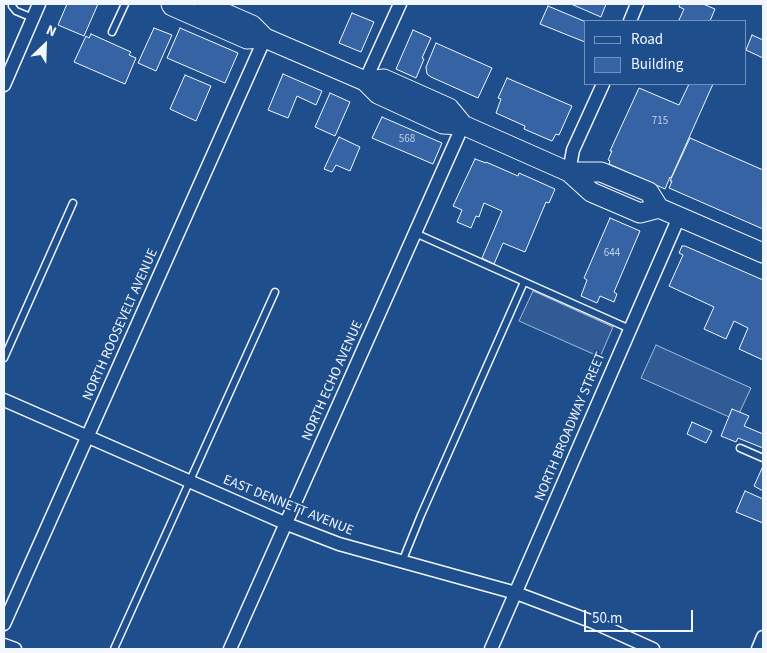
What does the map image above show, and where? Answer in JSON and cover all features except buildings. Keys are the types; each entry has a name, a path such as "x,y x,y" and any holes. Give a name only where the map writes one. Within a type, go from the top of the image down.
{"main road":[{"path":"171,4 247,39 265,38"},
{"path":"204,4 252,25 265,38 365,81 384,79 449,108 463,125 569,172 592,192 640,213 659,208 763,253"}],"street":[{"path":"4,85 39,4"},
{"path":"365,81 400,4"},
{"path":"630,20 638,4"},
{"name":"NORTH ROOSEVELT AVENUE","path":"4,624 265,38"},
{"path":"569,172 573,150 602,85"},
{"name":"NORTH ECHO AVENUE","path":"230,649 463,125"},
{"name":"NORTH BROADWAY STREET","path":"491,649 679,217"},
{"name":"EAST DENNETT AVENUE","path":"4,400 286,524 339,544 516,593 593,622 653,649"},
{"path":"758,649 763,637"},
{"path":"4,644 15,649"}],"lane":[{"path":"12,4 16,11 33,18"},
{"path":"112,32 124,4"},
{"path":"4,358 73,203"},
{"path":"415,233 630,329"},
{"path":"402,562 524,282"},
{"path":"114,649 275,292"},
{"path":"740,448 763,458"}],"shaded area":[{"path":"533,291 613,327 600,357 519,321"},
{"path":"656,345 751,388 736,420 641,378"}]}
